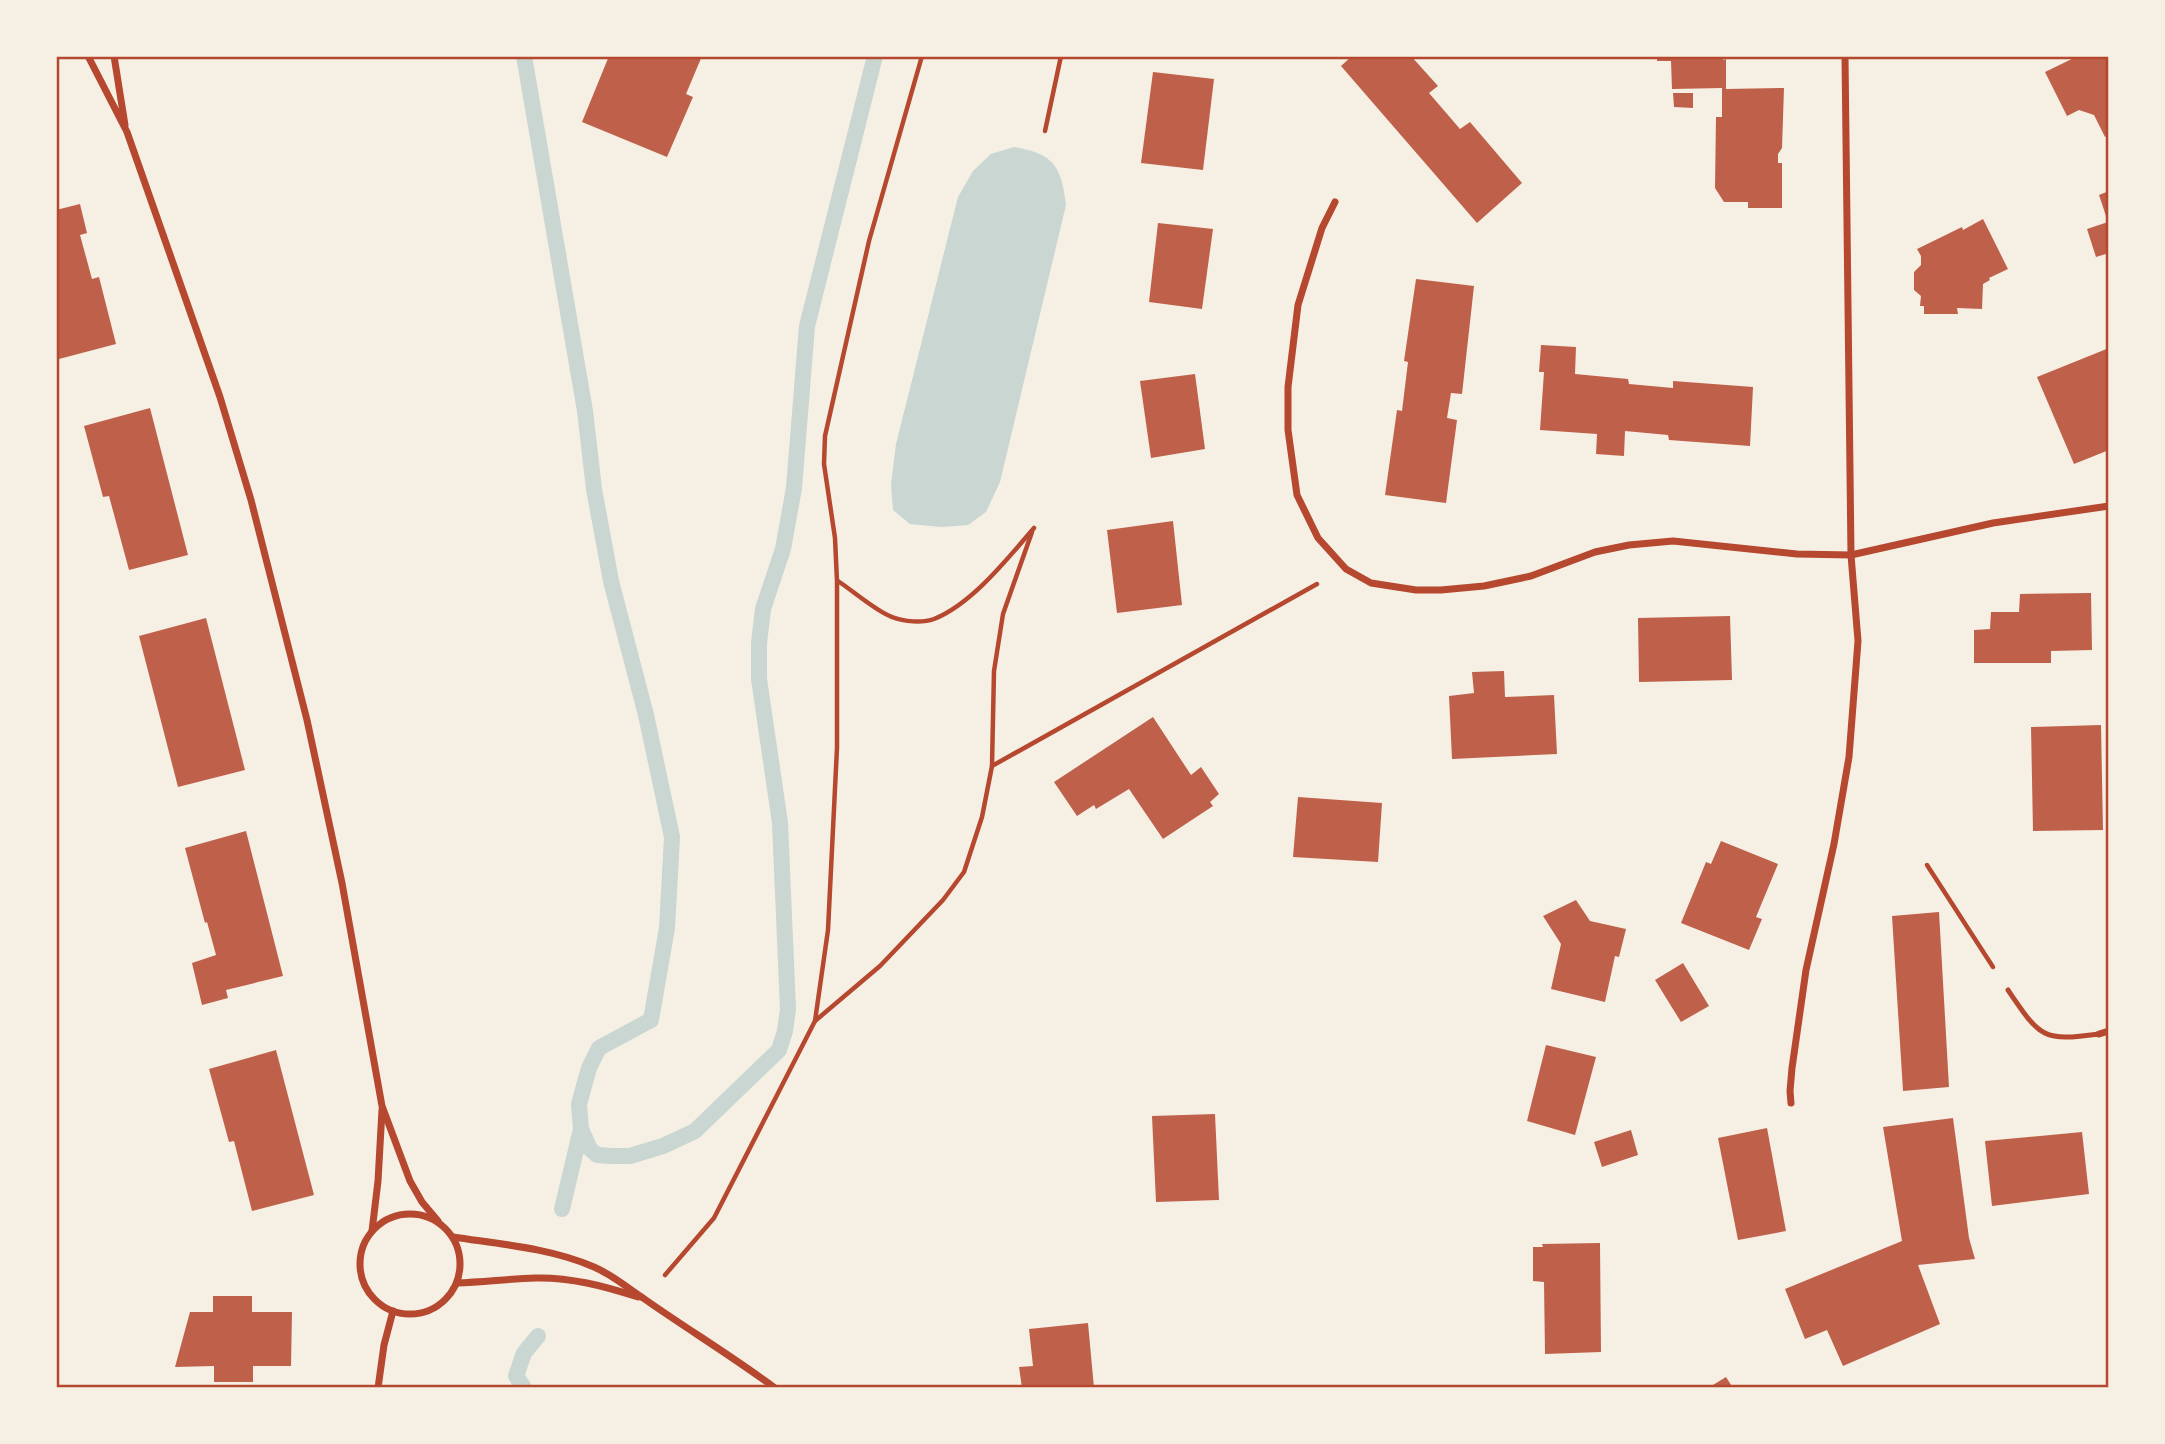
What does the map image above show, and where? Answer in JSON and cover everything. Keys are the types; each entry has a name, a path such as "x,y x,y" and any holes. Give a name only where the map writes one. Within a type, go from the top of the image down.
{"street":[{"path":"88,56 127,132 220,397 251,500 307,720 342,883 382,1106 410,1181 422,1202 453,1237 459,1252 457,1283 449,1296 437,1307 423,1313 408,1314 393,1311 379,1303 368,1291 361,1276 360,1260 364,1244 372,1231 397,1215 410,1213 438,1221"},
{"path":"114,56 127,132"},
{"path":"1791,1103 1790,1091 1801,1005 1835,844 1850,744 1858,641 1851,555 1845,56"},
{"path":"1335,202 1322,228 1298,305 1288,387 1291,462 1297,495 1318,538 1346,569 1371,583 1416,590 1441,590 1508,583 1595,552 1651,542 1706,543 1797,554 1851,555 1993,523 2109,506"},
{"path":"2099,1034 2109,1031"},
{"path":"372,1231 382,1106"},
{"path":"453,1237 540,1251 592,1265 618,1279 775,1388"},
{"path":"457,1283 559,1279 598,1284 642,1298"},
{"path":"378,1388 384,1345 393,1311"}],"lane":[{"path":"2008,990 2040,1031 2052,1037 2067,1039 2099,1034"}],"path":[{"path":"642,1298 714,1218 814,1021 828,917 837,748 837,581 835,538 827,500 824,464 828,411 869,241 922,56"},
{"path":"1045,131 1061,56"},
{"path":"814,1021 880,966 943,900 964,872 982,817 992,766 994,671 1003,614 1034,528 996,571 967,598 933,619 912,621 890,617 837,581"},
{"path":"992,766 1346,569"},
{"path":"1927,865 2008,990"}],"shaded area":[{"path":"1014,147 1038,154 1053,164 1061,180 1066,205 1000,482 986,512 968,525 941,527 910,524 893,510 891,484 896,444 958,197 973,171 991,154"}],"building":[{"path":"609,56 702,56 686,94 693,97 667,157 582,122"},
{"path":"1352,56 1411,56 1438,86 1429,93 1460,129 1470,122 1522,183 1477,223 1341,66"},
{"path":"1657,56 1723,56 1723,60 1726,59 1726,89 1784,88 1782,148 1778,154 1778,163 1782,163 1782,208 1748,208 1748,202 1724,202 1715,188 1716,117 1722,117 1722,88 1672,89 1671,61 1657,61"},
{"path":"2078,56 2109,56 2109,135 2105,137 2094,115 2079,110 2067,116 2045,72"},
{"path":"1153,72 1214,79 1203,170 1141,163"},
{"path":"1673,93 1693,93 1693,108 1674,107"},
{"path":"2109,191 2109,253 2096,257 2087,229 2108,222 2099,195"},
{"path":"80,204 87,233 80,235 92,279 99,277 116,344 59,359 56,350 56,210"},
{"path":"1983,219 2008,269 1983,284 1982,309 1957,308 1958,314 1924,314 1924,306 1920,306 1921,296 1914,290 1914,272 1921,265 1921,256 1917,249"},
{"path":"1158,223 1213,229 1202,309 1149,302"},
{"path":"1416,279 1474,286 1462,394 1451,393 1447,418 1457,420 1446,503 1385,495 1397,410 1402,411 1408,362 1404,361"},
{"path":"1541,345 1576,347 1575,374 1628,379 1629,384 1673,388 1673,381 1753,387 1750,446 1669,440 1668,435 1625,431 1624,456 1596,454 1597,434 1540,430 1544,372 1539,372"},
{"path":"2109,348 2109,450 2074,464 2037,377"},
{"path":"1195,374 1205,449 1151,458 1140,381"},
{"path":"150,408 188,555 129,570 109,496 103,497 84,426"},
{"path":"1173,521 1182,605 1117,613 1107,530"},
{"path":"2091,593 2092,650 2051,651 2051,663 1974,663 1974,630 1990,629 1991,612 2019,612 2020,594"},
{"path":"1730,616 1732,680 1639,682 1638,618"},
{"path":"206,618 245,770 178,787 139,636"},
{"path":"1504,671 1505,697 1554,695 1557,754 1452,759 1449,696 1474,693 1472,672"},
{"path":"1153,717 1191,775 1201,767 1219,794 1210,802 1213,806 1163,839 1129,789 1096,809 1094,805 1077,816 1054,782"},
{"path":"2101,725 2103,830 2033,831 2031,727"},
{"path":"1298,797 1382,803 1378,862 1293,857"},
{"path":"246,831 283,976 226,990 228,998 202,1005 192,963 216,955 185,848"},
{"path":"1721,841 1778,864 1756,917 1762,919 1749,950 1681,923 1706,862 1711,864"},
{"path":"1576,900 1590,921 1626,929 1619,957 1615,956 1605,1002 1551,989 1561,944 1543,916"},
{"path":"1939,912 1949,1087 1903,1091 1892,916"},
{"path":"1683,963 1709,1006 1681,1022 1655,980"},
{"path":"1546,1045 1596,1057 1575,1135 1527,1121"},
{"path":"276,1050 314,1195 252,1211 234,1141 229,1142 209,1069"},
{"path":"1215,1114 1219,1200 1156,1202 1152,1116"},
{"path":"1953,1118 1969,1238 1975,1259 1918,1265 1940,1324 1843,1366 1827,1330 1805,1339 1785,1289 1902,1241 1883,1127"},
{"path":"1767,1128 1786,1231 1738,1240 1718,1138"},
{"path":"1631,1130 1638,1155 1602,1167 1594,1142"},
{"path":"2082,1132 2089,1194 1992,1206 1985,1141"},
{"path":"1600,1243 1601,1352 1545,1354 1544,1282 1533,1281 1533,1247 1543,1247 1542,1244"},
{"path":"213,1296 252,1296 252,1312 292,1312 291,1366 253,1366 253,1382 214,1382 214,1366 175,1367 190,1312 213,1312"},
{"path":"1088,1323 1094,1388 1022,1388 1019,1367 1033,1366 1029,1329"},
{"path":"1726,1377 1733,1388 1708,1388"}],"waterway":[{"path":"524,56 585,411 594,489 611,581 646,715 672,837 667,928 651,1020 599,1048 589,1068 579,1104 581,1129 562,1209"},
{"path":"581,1129 590,1149 597,1155 611,1156 630,1156 663,1146 695,1131 779,1050 785,1031 788,1009 780,823 759,679 759,643 763,609 783,549 794,488 807,326 875,56"},
{"path":"524,1388 516,1376 524,1353 538,1336"}]}
